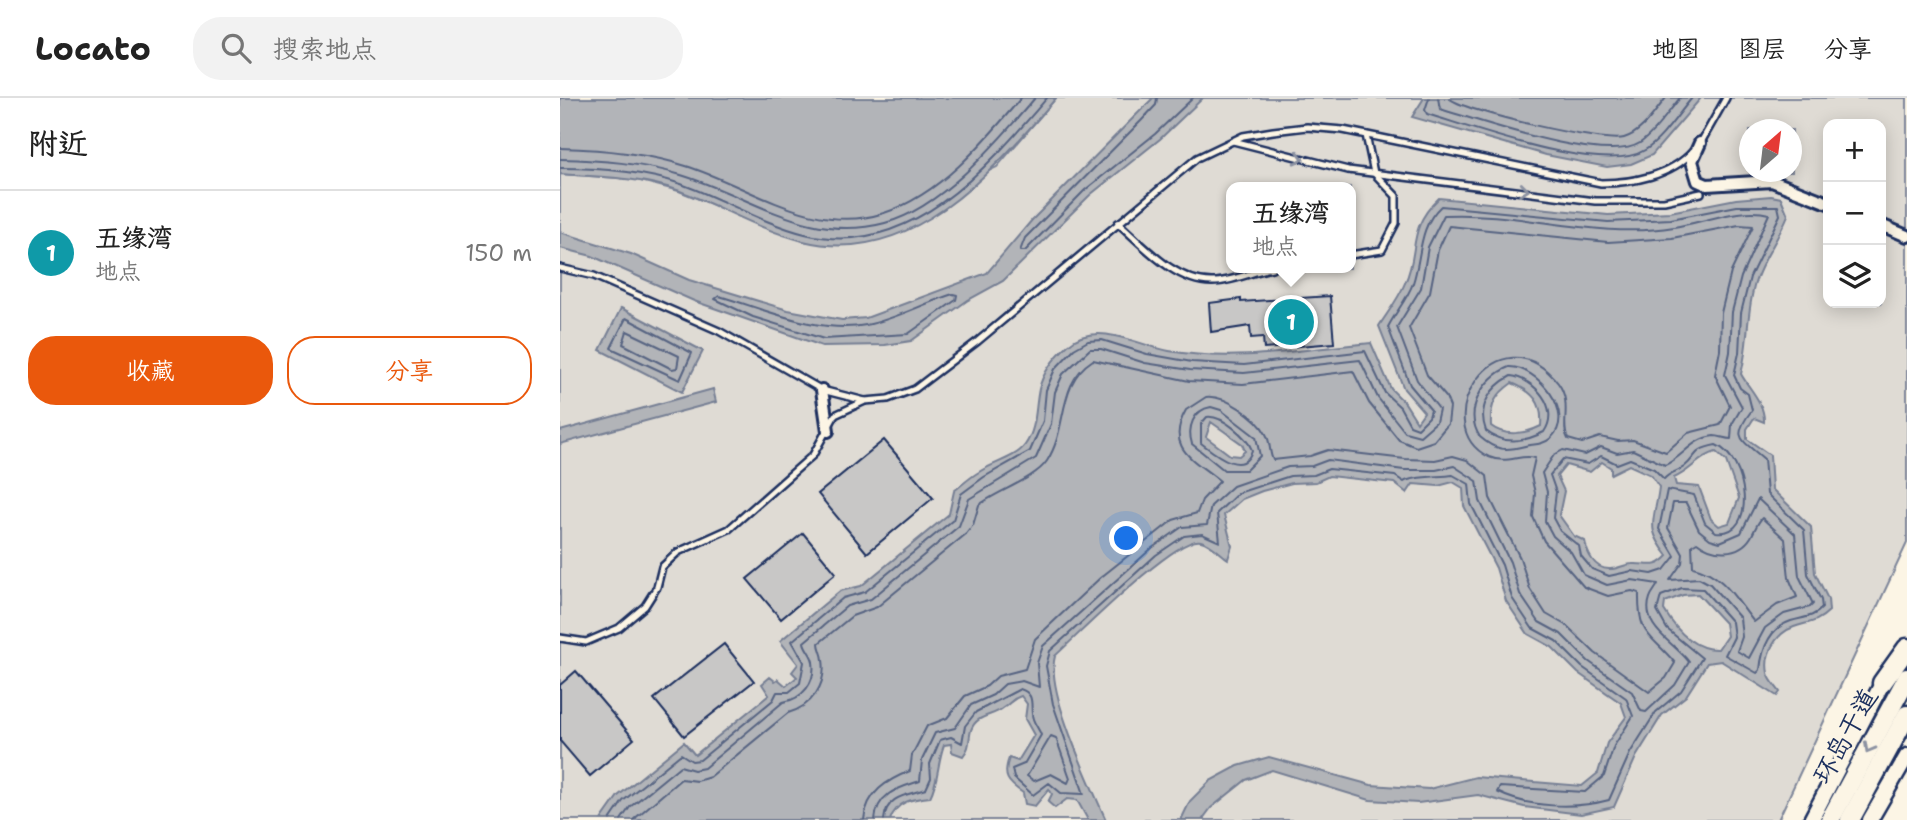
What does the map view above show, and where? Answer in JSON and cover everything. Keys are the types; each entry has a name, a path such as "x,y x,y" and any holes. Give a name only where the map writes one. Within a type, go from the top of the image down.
{"highway":[{"path":"1882,683 1907,648"},
{"name":"环岛干道","path":"1830,820 1904,683"},
{"name":"环岛干道","path":"1850,820 1907,715"}],"main road":[{"path":"1811,820 1907,635"},
{"path":"1870,820 1907,756"}],"street":[{"path":"1700,143 1692,161 1698,181 1707,185 1772,181 1823,201"},
{"path":"1701,193 1762,184 1787,189 1823,207"},
{"path":"1886,227 1907,236"},
{"path":"1886,233 1907,241"},
{"path":"822,390 828,431"}],"lane":[{"path":"560,268 594,276 719,331 822,390 865,401 888,399 915,389 1197,158 1233,141 1272,131 1307,127 1366,135 1601,183 1622,183 1671,168 1686,159 1700,143 1726,98"},
{"path":"1356,253 1382,250 1396,223 1396,196 1374,173 1366,135"},
{"path":"1233,141 1374,173 1595,201 1664,201 1701,193"},
{"path":"1118,223 1147,250 1189,279 1214,282 1251,273"},
{"path":"560,638 586,642 620,628 645,606 657,587 662,567 678,552 729,529 813,455 835,415 865,401"}],"shaded area":[{"path":"1056,98 1907,98 1907,543 1778,820 560,820 560,174 633,179 679,191 803,241 835,245 997,167"}],"water":[{"path":"560,98 1056,98 1005,155 947,207 914,227 880,240 843,246 803,241 787,236 666,186 621,178 560,174"},
{"path":"1153,98 1203,98 1160,139 1090,195 1003,281 968,300 911,341 885,345 822,346 694,301 592,256 560,248 560,232 631,254 689,280 788,310 842,320 866,318 987,273 1032,220"},
{"path":"1424,98 1701,98 1652,155 1631,164 1607,167 1546,155 1412,117"},
{"path":"1771,196 1781,198 1788,215 1762,266 1752,294 1741,374 1759,402 1764,422 1754,418 1747,429 1747,439 1770,455 1772,489 1811,527 1815,573 1828,599 1829,611 1816,620 1788,630 1773,645 1767,666 1770,678 1780,692 1777,696 1721,661 1707,663 1686,696 1662,715 1636,757 1614,807 1581,814 1524,807 1478,795 1418,803 1370,800 1272,770 1246,780 1211,808 1202,820 1181,820 1190,801 1210,781 1238,766 1269,757 1371,785 1429,789 1476,777 1582,786 1598,773 1607,743 1626,717 1621,703 1578,673 1552,647 1528,634 1506,601 1496,568 1464,506 1463,488 1453,482 1438,486 1413,484 1407,493 1394,483 1329,476 1316,482 1292,483 1242,499 1224,515 1232,546 1228,559 1201,541 1189,543 1171,553 1104,609 1055,656 1054,672 1063,714 1106,820 1088,820 1077,800 1067,799 1055,808 1048,802 1052,794 1049,789 1035,806 1025,804 1023,793 1010,783 1006,775 1009,758 1018,761 1034,735 1025,719 1027,704 1021,696 999,711 977,721 971,730 963,756 952,752 951,744 944,745 930,797 906,802 890,820 601,820 618,796 684,742 695,755 769,695 762,684 770,677 775,681 778,679 786,686 797,677 792,672 798,664 780,641 840,591 861,586 949,514 954,491 969,479 1021,450 1032,432 1039,389 1044,376 1059,354 1079,338 1104,334 1169,351 1220,356 1270,354 1371,343 1391,389 1405,403 1417,422 1424,412 1404,389 1379,326 1405,283 1422,220 1439,198 1608,215 1670,212 1736,199","holes":["1512,383 1531,394 1540,410 1541,426 1515,433 1502,432 1491,426 1493,406","1211,422 1242,444 1245,451 1239,456 1230,455 1206,437","1716,452 1726,461 1739,498 1729,523 1719,526 1711,519 1699,487 1676,485 1674,478","1602,462 1611,468 1611,474 1629,465 1651,475 1659,487 1654,530 1668,556 1655,564 1629,564 1612,569 1595,563 1585,541 1574,536 1559,515 1564,491 1557,476 1566,465 1590,472","1698,594 1725,623 1727,636 1718,649 1701,646 1686,637 1664,610 1665,602 1683,595"]},
{"path":"621,308 703,351 682,392 600,350"},
{"path":"713,389 716,402 560,444 560,431"}],"building":[{"path":"1330,296 1334,343 1264,349 1263,337 1251,338 1250,326 1211,332 1209,303 1241,299 1241,302"},
{"path":"884,440 933,498 867,553 818,494"},
{"path":"803,533 836,573 781,619 747,579"},
{"path":"724,644 754,681 684,736 654,699"},
{"path":"576,671 634,739 590,776 560,741 560,685"}],"place":[{"name":"五缘湾","path":"1291,322"}]}
